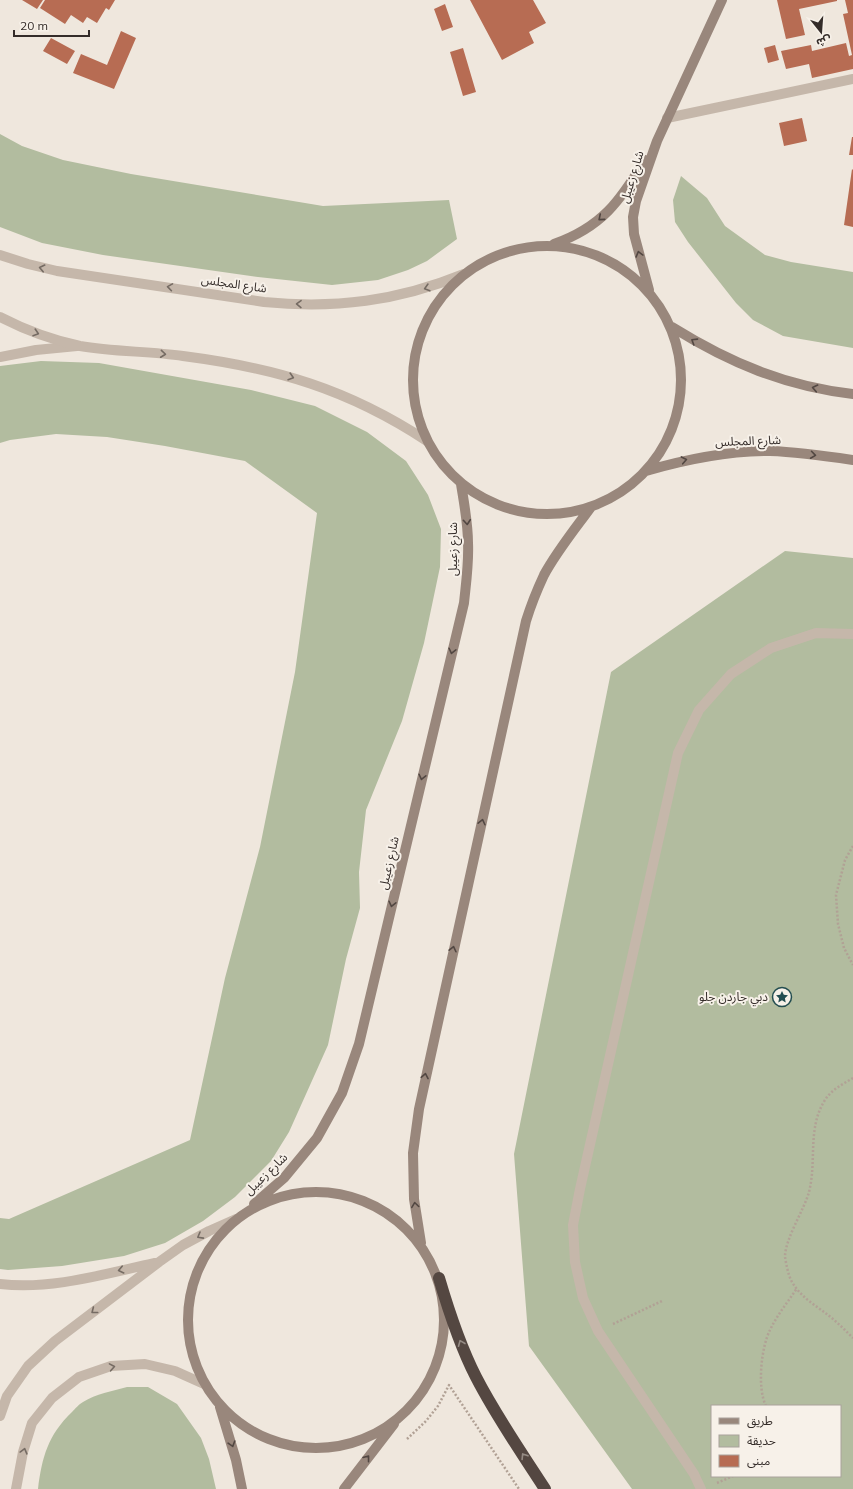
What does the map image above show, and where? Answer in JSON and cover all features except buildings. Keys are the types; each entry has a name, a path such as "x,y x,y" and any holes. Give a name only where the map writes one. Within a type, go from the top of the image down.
{"highway":[{"path":"439,1278 449,1312 462,1346 477,1378 494,1410 545,1489"}],"main road":[{"name":"شارع زعيبل","path":"649,291 634,234 633,217 636,201 657,141 722,0"},
{"name":"شارع زعيبل","path":"550,246 583,231 612,209 623,195 657,141"},
{"path":"550,246 573,248 594,254 615,263 633,276 649,291 662,309 672,328 679,352 682,371 680,403 673,428 662,451 646,471 630,486 612,498 591,507 564,513 537,514 510,509 484,499 461,484 447,471 436,457 427,441 417,416 412,390 413,364 419,338 430,314 441,298 464,274 504,252 527,247 550,246"},
{"path":"672,328 720,355 765,374 798,384 833,392 853,394"},
{"name":"شارع المجلس","path":"646,471 684,460 738,452 770,451 802,453 853,460"},
{"name":"شارع زعيبل","path":"245,1212 284,1178 317,1138 342,1093 359,1044 464,602 468,543 466,513 461,484"},
{"path":"420,1243 414,1199 413,1153 419,1108 526,621 534,597 545,574 558,552 591,507"},
{"path":"344,1489 397,1420 424,1391 440,1355 445,1317 439,1278 431,1260 420,1243 393,1216 358,1198 320,1191 281,1196 245,1212 236,1219 210,1246 194,1278 187,1314 191,1351 204,1384 220,1407 251,1431 287,1445 310,1447 326,1448 364,1439 397,1420"},
{"path":"220,1407 236,1460 242,1489"}],"street":[{"path":"667,118 853,79"},
{"name":"شارع المجلس","path":"0,255 57,271 264,302 293,304 352,303 381,299 437,285 464,274"},
{"path":"0,317 30,331 80,346 189,357 255,367 286,375 315,384 352,399 401,424 427,441"},
{"path":"0,357 36,350 80,346"},
{"path":"701,1489 694,1474 598,1331 583,1298 574,1262 573,1225 583,1174 678,753 699,710 731,674 771,648 816,633 853,634"},
{"path":"0,1416 7,1396 28,1366 55,1342 159,1262 209,1231 236,1219"},
{"path":"0,1284 17,1286 67,1283 159,1262"},
{"path":"16,1489 23,1452 32,1423 52,1398 79,1377 112,1366 145,1364 175,1371 204,1384"}],"path":[{"path":"853,846 845,860 836,896 838,924 844,948 853,965"},
{"path":"853,1078 834,1090 825,1100 815,1126 812,1148 813,1163 809,1190 803,1209 795,1223 785,1256 791,1280 803,1296 829,1316 853,1338"},
{"path":"766,1405 761,1388 762,1361 770,1331 797,1288"},
{"path":"598,1331 662,1301"},
{"path":"401,1444 426,1421 438,1406 449,1385 519,1489"}],"green space":[{"path":"0,134 22,146 63,160 131,174 323,206 449,200 457,239 427,261 408,270 378,280 332,285 258,277 103,255 42,243 0,227"},
{"path":"681,176 707,198 725,226 765,255 791,262 853,272 853,348 783,336 753,320 736,303 688,242 675,222 673,200"},
{"path":"41,361 99,363 251,390 315,406 367,432 406,461 428,495 441,529 440,567 424,643 402,721 366,810 359,872 360,908 346,959 328,1045 289,1132 271,1161 235,1197 203,1221 165,1243 124,1256 62,1266 8,1270 0,1269 0,1218 9,1219 190,1140 225,978 260,847 295,672 317,513 245,461 107,437 56,434 10,440 0,443 0,366"},
{"path":"785,551 853,558 853,1489 632,1489 529,1346 514,1154 611,672"},
{"path":"127,1387 148,1387 177,1404 201,1438 209,1459 216,1489 38,1489 44,1457 57,1429 79,1405 88,1399"}],"place":[{"name":"دبي جاردن جلو","path":"782,997"}]}
